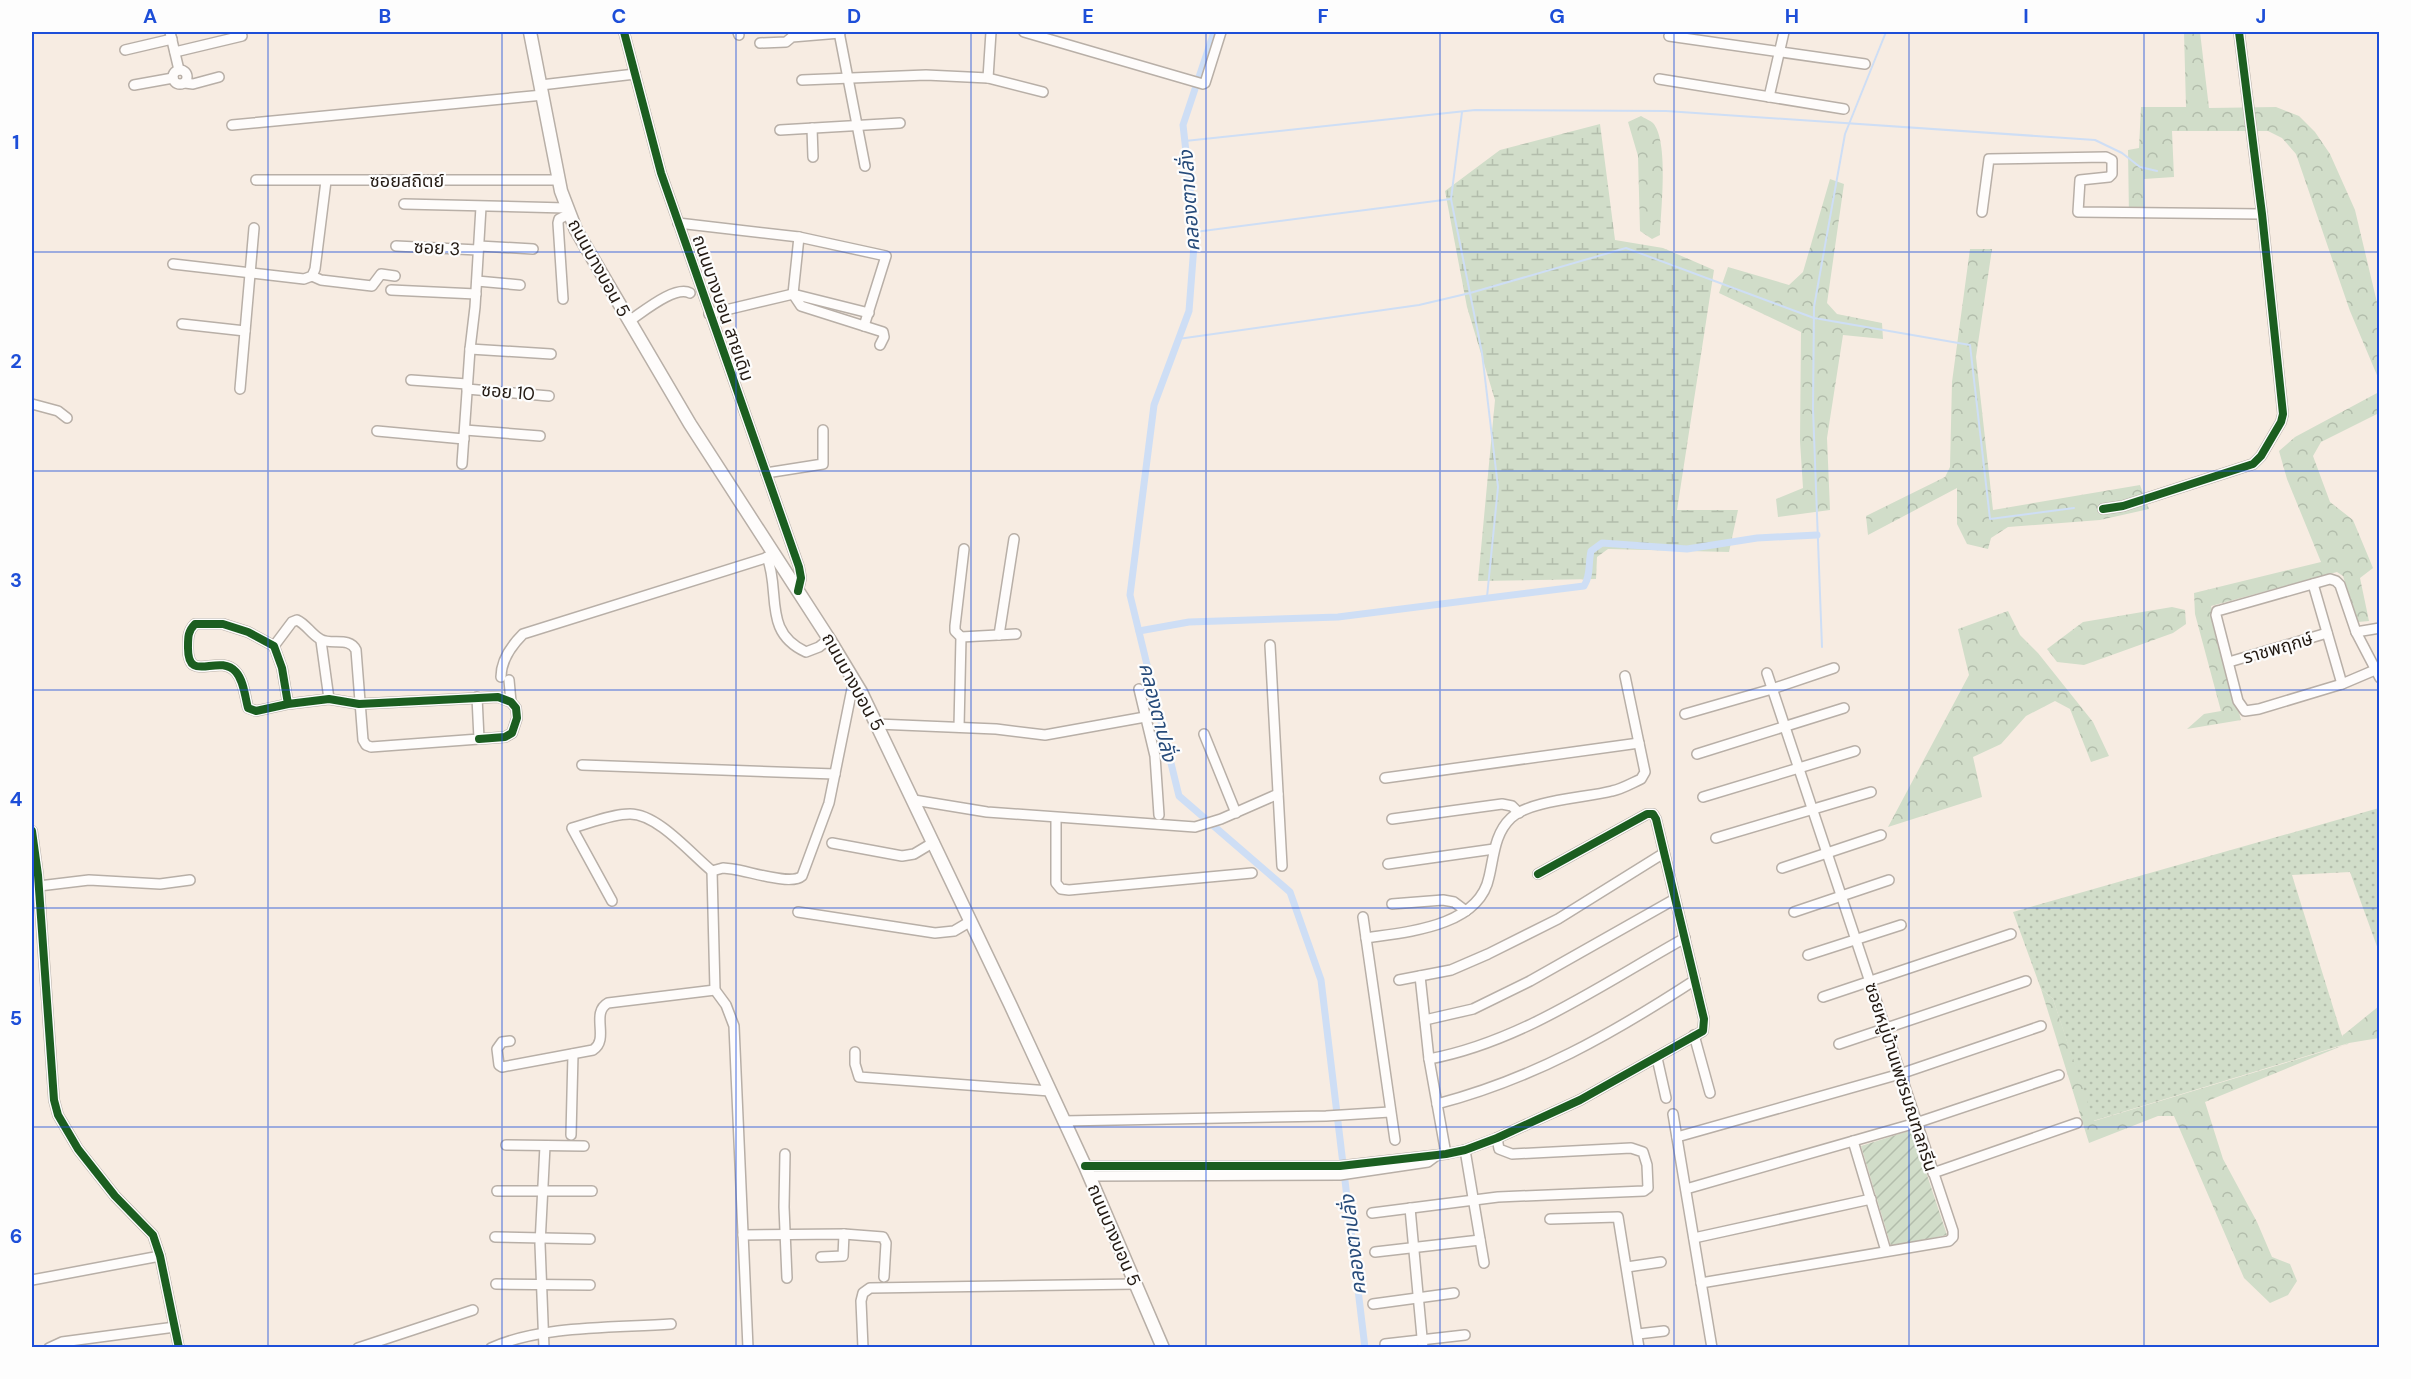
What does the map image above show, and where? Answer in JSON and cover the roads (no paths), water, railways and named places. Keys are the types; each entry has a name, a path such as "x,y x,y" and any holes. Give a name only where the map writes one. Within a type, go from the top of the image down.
{"main road":[{"name":"ถนนบางบอน 5","path":"530,32 559,180 568,211 690,424 771,556 798,591 863,696 934,842 1087,1171 1163,1347"}],"street":[{"name":"ถนนบางบอน สายเดิม","path":"624,32 661,173 799,567 801,578 798,591"},
{"path":"760,43 786,42 792,37 840,32 865,166"},
{"path":"988,78 991,32"},
{"path":"1024,32 1199,83 1205,83 1221,32"},
{"path":"1769,97 1784,32"},
{"path":"2103,510 2123,506 2253,464 2261,456 2281,422 2283,414 2262,214 2239,32"},
{"path":"125,50 171,35 175,52 177,84 193,84 219,77"},
{"path":"175,52 242,36"},
{"path":"1669,36 1865,64"},
{"path":"134,86 176,74"},
{"path":"232,125 542,90 635,74"},
{"path":"802,80 926,75 988,78 1043,92"},
{"path":"1659,79 1844,109"},
{"path":"780,130 900,123"},
{"path":"812,128 813,157"},
{"path":"1982,212 1989,159 2106,157 2112,160 2112,174 2109,177 2080,180 2078,212 2262,214"},
{"name":"ซอยสถิตย์","path":"256,180 559,180"},
{"path":"312,276 315,269 326,181"},
{"path":"404,204 568,211"},
{"path":"462,464 481,207"},
{"path":"563,299 558,223 568,211"},
{"path":"678,222 799,237 886,256 864,326"},
{"path":"240,389 254,228"},
{"path":"799,237 793,294 801,306 883,332 885,337 880,345"},
{"name":"ซอย 3","path":"396,246 532,249"},
{"path":"173,264 251,271 304,279 312,276 321,280 372,286 381,274 394,276"},
{"path":"477,281 520,285"},
{"path":"391,290 476,294"},
{"path":"629,321 674,292 690,293"},
{"path":"709,314 793,294 869,313"},
{"path":"182,324 245,331"},
{"path":"470,349 551,354"},
{"name":"ซอย 10","path":"411,380 549,396"},
{"path":"32,404 58,411 67,418"},
{"path":"377,430 540,436"},
{"path":"766,473 823,464 823,430"},
{"path":"999,635 1014,539"},
{"path":"964,549 955,631 962,637 1016,634"},
{"path":"321,640 349,642 354,645 363,740 371,747 505,737 512,733 517,718 516,708 511,702 501,668 511,647 523,634 771,556 774,610 788,642 806,651 819,647 829,639"},
{"path":"2330,579 2340,585 2356,632 2377,674 2259,710 2245,711 2238,701 2216,615 2217,611 2313,584 2330,579"},
{"name":"ราชพฤกษ์","path":"2313,584 2342,684"},
{"path":"274,646 292,622 297,620 321,640 329,699"},
{"path":"288,704 282,668 274,646 223,624 195,624 190,629 188,657 190,663 195,666 223,666 236,672 242,683 248,708 251,710 329,699 359,704 498,697 511,702"},
{"path":"2356,632 2379,628"},
{"name":"ราชพฤกษ์","path":"2229,662 2327,633"},
{"path":"959,727 962,637"},
{"path":"1270,645 1282,866"},
{"path":"1685,714 1834,668"},
{"name":"ซอยหมู่บ้านเพชรมณฑลกรีน","path":"1701,1283 1949,1240 1953,1237 1767,673"},
{"path":"1366,938 1429,928 1466,911 1480,898 1488,881 1496,840 1510,818 1527,808 1613,791 1641,779 1645,772 1625,676"},
{"path":"498,697 505,679"},
{"path":"712,871 723,868 787,880 799,879 802,876 823,821 854,679"},
{"path":"1139,690 1155,756 1159,815"},
{"path":"477,697 479,739"},
{"path":"1697,754 1844,708"},
{"path":"877,724 1016,730 1045,735 1145,717"},
{"path":"1204,734 1236,813"},
{"path":"1385,778 1639,743"},
{"path":"1703,796 1855,751"},
{"path":"582,765 835,774"},
{"path":"1716,838 1813,811 1870,792"},
{"path":"914,800 987,812 1195,827 1221,819 1278,794"},
{"path":"1392,819 1502,804 1512,806 1519,813"},
{"path":"1087,1171 1340,1170 1465,1150 1580,1100 1703,1031 1705,1027 1695,980 1653,814 1647,814 1538,874"},
{"path":"612,901 572,828 623,815 644,816 661,826 712,871 715,987 726,1005 734,1026 748,1347"},
{"path":"1056,818 1056,883 1060,889 1252,873"},
{"path":"32,831 36,918 54,1100 58,1115 66,1131 97,1174 153,1235 160,1256 179,1347"},
{"path":"1782,868 1881,835"},
{"path":"832,843 902,856 914,854 934,842"},
{"path":"1388,864 1494,849"},
{"path":"1399,980 1451,970 1488,954 1558,919 1664,853"},
{"path":"36,880 160,884 190,880"},
{"path":"1794,912 1889,880"},
{"path":"1425,1020 1473,1009 1675,899"},
{"path":"1392,904 1443,900 1454,902 1466,911"},
{"path":"798,912 935,933 954,931 970,921"},
{"path":"1363,917 1395,1140"},
{"path":"1808,955 1901,925"},
{"path":"1823,998 2011,934"},
{"path":"1429,1059 1494,1042 1528,1026 1685,938"},
{"path":"1420,976 1429,1059 1437,1104 1441,1155"},
{"path":"1437,1104 1501,1086 1549,1065 1624,1026 1695,980"},
{"path":"1839,1044 2026,981"},
{"path":"510,1041 502,1042 497,1049 499,1065 502,1067 593,1050 600,1042 602,1006 608,1003 715,987"},
{"path":"1677,1137 1900,1074 2041,1026"},
{"path":"1695,1035 1710,1093"},
{"path":"855,1052 855,1064 859,1077 1050,1091"},
{"path":"571,1135 573,1054"},
{"path":"1657,1058 1666,1098"},
{"path":"1686,1189 1916,1123 2059,1075"},
{"path":"1063,1121 1326,1116 1390,1112"},
{"path":"1673,1114 1712,1347"},
{"path":"1933,1173 2077,1123"},
{"path":"1372,1213 1498,1197 1644,1191 1648,1188 1647,1165 1643,1152 1631,1148 1512,1154 1499,1149 1497,1138"},
{"path":"1853,1141 1886,1251"},
{"path":"506,1144 584,1146"},
{"path":"544,1347 540,1238 545,1146"},
{"path":"1465,1150 1484,1263"},
{"path":"785,1154 787,1278"},
{"path":"497,1191 592,1191"},
{"path":"1694,1238 1871,1199"},
{"path":"1410,1208 1423,1344"},
{"path":"1550,1219 1618,1217 1639,1347"},
{"path":"743,1235 844,1234 883,1237 886,1242 884,1282"},
{"path":"821,1257 843,1256 844,1234"},
{"path":"495,1237 590,1239"},
{"path":"1375,1252 1480,1240"},
{"path":"32,1280 160,1256"},
{"path":"1627,1267 1661,1262"},
{"path":"863,1347 861,1301 863,1293 884,1282 1136,1284"},
{"path":"496,1284 590,1285"},
{"path":"1373,1304 1454,1293"},
{"path":"358,1347 473,1310"},
{"path":"491,1347 511,1339 543,1333 671,1324"},
{"path":"49,1347 62,1342 175,1327"},
{"path":"1638,1334 1664,1331"},
{"path":"1385,1344 1423,1344 1465,1335"}],"waterway":[{"name":"คลองตาปลั่ง","path":"1214,32 1183,125 1195,232 1189,311 1154,405 1130,595 1179,796 1290,892 1321,980 1365,1348"},
{"path":"1822,647 1813,409 1814,307 1845,134 1886,32"},
{"path":"1185,141 1475,110 1666,111 2095,140 2122,153 2140,167 2157,171"},
{"path":"1462,112 1451,199 1482,353 1498,487 1487,597"},
{"path":"1195,232 1451,199"},
{"path":"1178,339 1419,305 1470,293 1626,248 1814,318 1970,345 1990,519 2074,508"},
{"path":"1139,631 1189,622 1338,617 1584,586 1591,551 1602,543 1687,549 1757,538 1817,535"}]}
